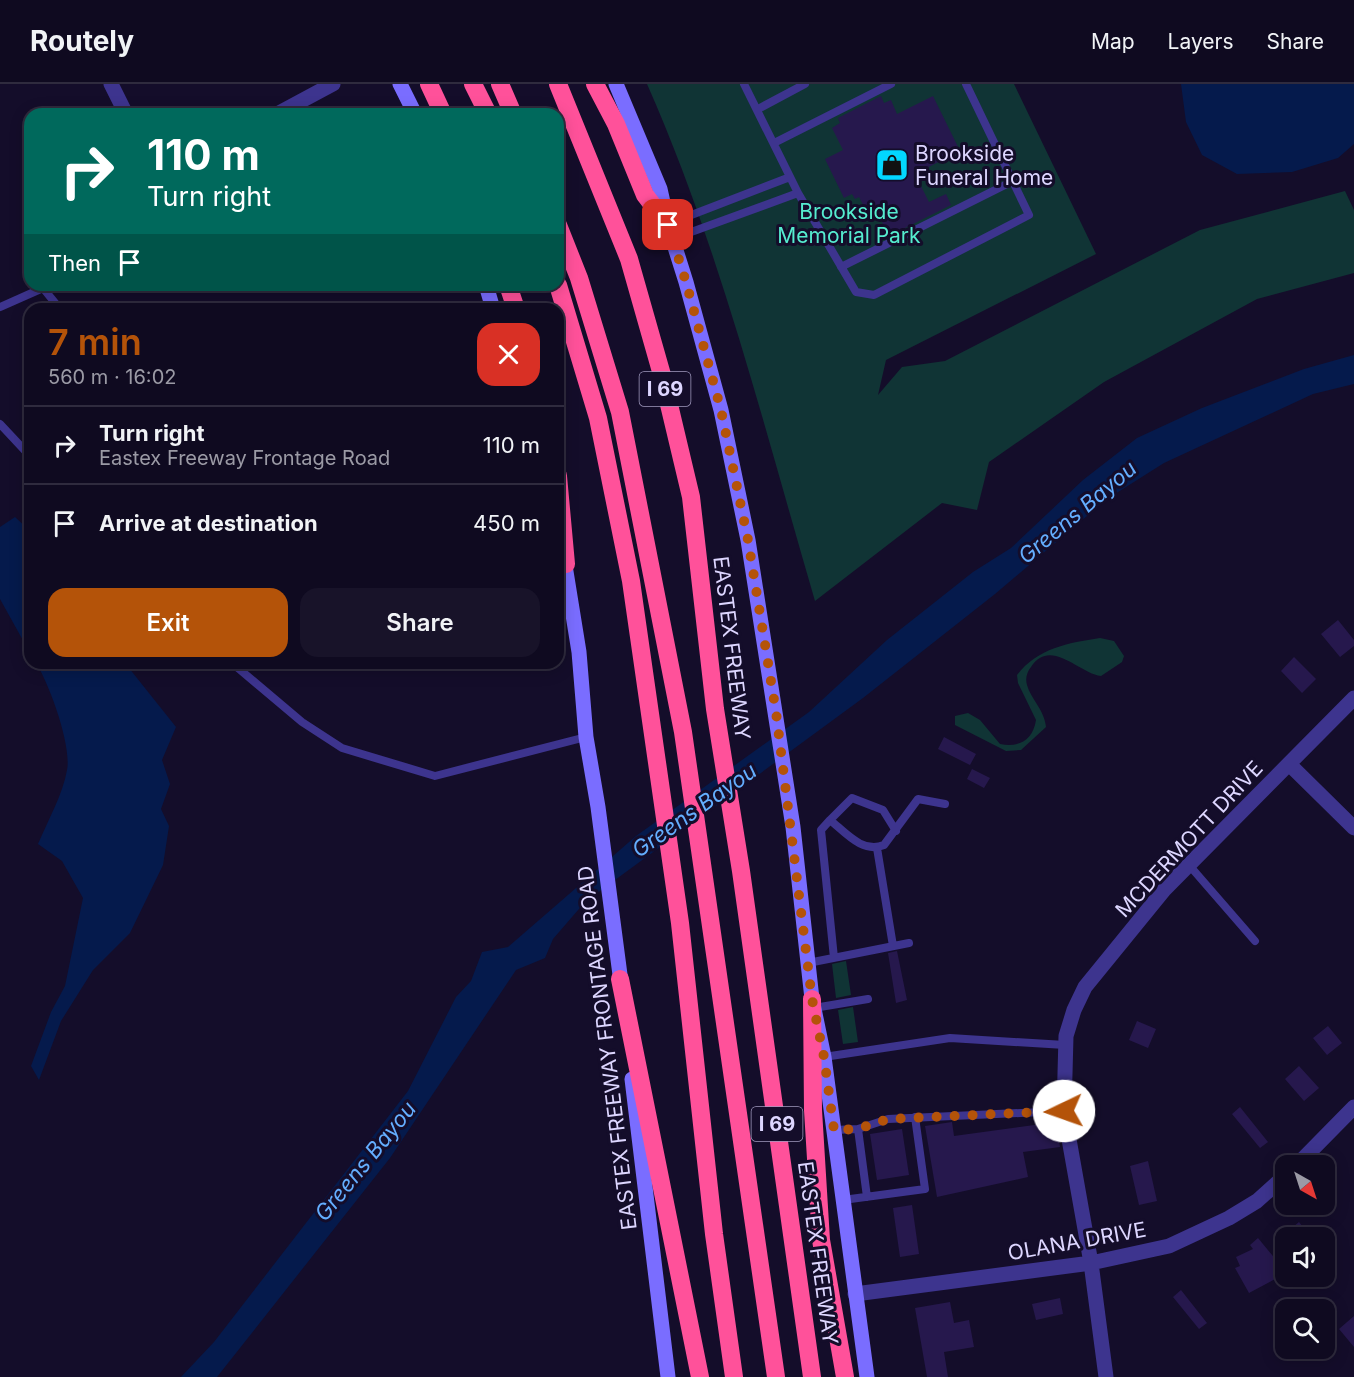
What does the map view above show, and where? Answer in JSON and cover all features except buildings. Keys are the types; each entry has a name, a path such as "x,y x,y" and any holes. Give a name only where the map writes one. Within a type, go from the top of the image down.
{"highway":[{"path":"429,84 440,108"},
{"path":"473,84 485,108"},
{"path":"500,84 510,108"},
{"name":"EASTEX FREEWAY","path":"558,84 629,259 662,375 691,497 715,709 741,871 812,1377"},
{"path":"595,84 616,124 645,195 670,232"},
{"name":"I 69","path":"564,240 579,278 620,412 683,732 776,1377"},
{"path":"564,305 598,418 631,581 680,923 714,1234 735,1377"},
{"path":"564,542 566,564"},
{"path":"620,979 700,1377"},
{"path":"813,1004 813,1110 821,1240 845,1377"}],"main road":[{"path":"400,84 412,108"},
{"path":"616,84 660,189 670,232 721,410 748,540 770,665 793,827 813,1004 824,1057 867,1377"},
{"name":"EASTEX FREEWAY FRONTAGE ROAD","path":"564,557 579,652 586,737 598,807 668,1377"}],"street":[{"path":"111,84 123,108"},
{"path":"288,108 333,84"},
{"name":"MCDERMOTT DRIVE","path":"1106,1377 1091,1263 1064,1111 1065,1045 1074,1010 1085,987 1164,890 1354,698"},
{"path":"1289,764 1354,828"},
{"path":"1307,1155 1354,1107"},
{"name":"OLANA DRIVE","path":"855,1294 1091,1263 1169,1246 1208,1230 1257,1201 1275,1185"}],"lane":[{"path":"744,84 798,193 856,292 874,295 1029,215 966,84"},
{"path":"758,109 805,84"},
{"path":"774,143 891,84"},
{"path":"670,232 790,177"},
{"path":"841,267 1013,181"},
{"path":"670,232 798,193"},
{"path":"0,307 36,291"},
{"path":"45,291 55,303"},
{"path":"0,424 24,450"},
{"path":"239,669 302,722 342,748 435,776 586,737"},
{"path":"834,958 821,830 852,798 883,810 896,831"},
{"path":"830,820 859,843 877,848 885,845 918,799 945,804"},
{"path":"877,848 893,946"},
{"path":"1190,865 1255,941"},
{"path":"808,963 909,943"},
{"path":"813,1004 868,999"},
{"path":"824,1057 950,1038 1065,1045"},
{"path":"834,1130 858,1129 888,1119 1064,1111"},
{"path":"843,1200 925,1189 915,1118"},
{"path":"858,1129 867,1197"}],"green space":[{"name":"Brookside Memorial Park","path":"647,84 1014,84 1096,254 886,360 878,395 902,367 945,361 1200,230 1345,191 1354,210 1354,273 1257,299 1104,382 989,462 977,510 942,503 815,601 719,274 673,146"},
{"path":"1100,638 1114,641 1124,656 1122,662 1101,676 1092,674 1065,659 1047,655 1039,659 1027,673 1027,685 1043,716 1046,727 1021,750 1006,751 955,725 955,716 968,713 980,720 1000,744 1013,745 1024,741 1032,733 1036,720 1018,683 1017,675 1034,659 1054,648"},
{"path":"846,961 851,995 836,998 832,964"},
{"path":"853,1007 858,1042 843,1044 838,1010"}],"water":[{"path":"1181,84 1354,84 1354,144 1338,158 1292,172 1237,174 1202,155 1186,122"},
{"name":"Greens Bayou","path":"1354,355 1354,384 1313,394 1164,463 1107,499 995,594 863,698 585,902 553,939 545,958 516,970 390,1158 217,1377 181,1377 214,1342 408,1091 456,997 471,981 482,952 508,947 636,836 809,712 887,640 973,572 1011,548 1083,480 1137,438 1202,408 1304,369"},
{"path":"15,517 24,525 24,642 0,599 0,527"},
{"path":"39,669 130,669 176,727 162,760 170,784 161,809 169,826 163,865 130,933 93,970 61,1021 39,1080 31,1066 51,1012 65,986 83,898 62,861 38,844 62,788 68,759 63,731"}],"place":[{"name":"Brookside Funeral Home","path":"892,165"}],"route":[{"path":"668,225 721,410 748,540 770,665 793,827 812,999 824,1057 834,1130 858,1129 888,1119 1064,1111"}]}
